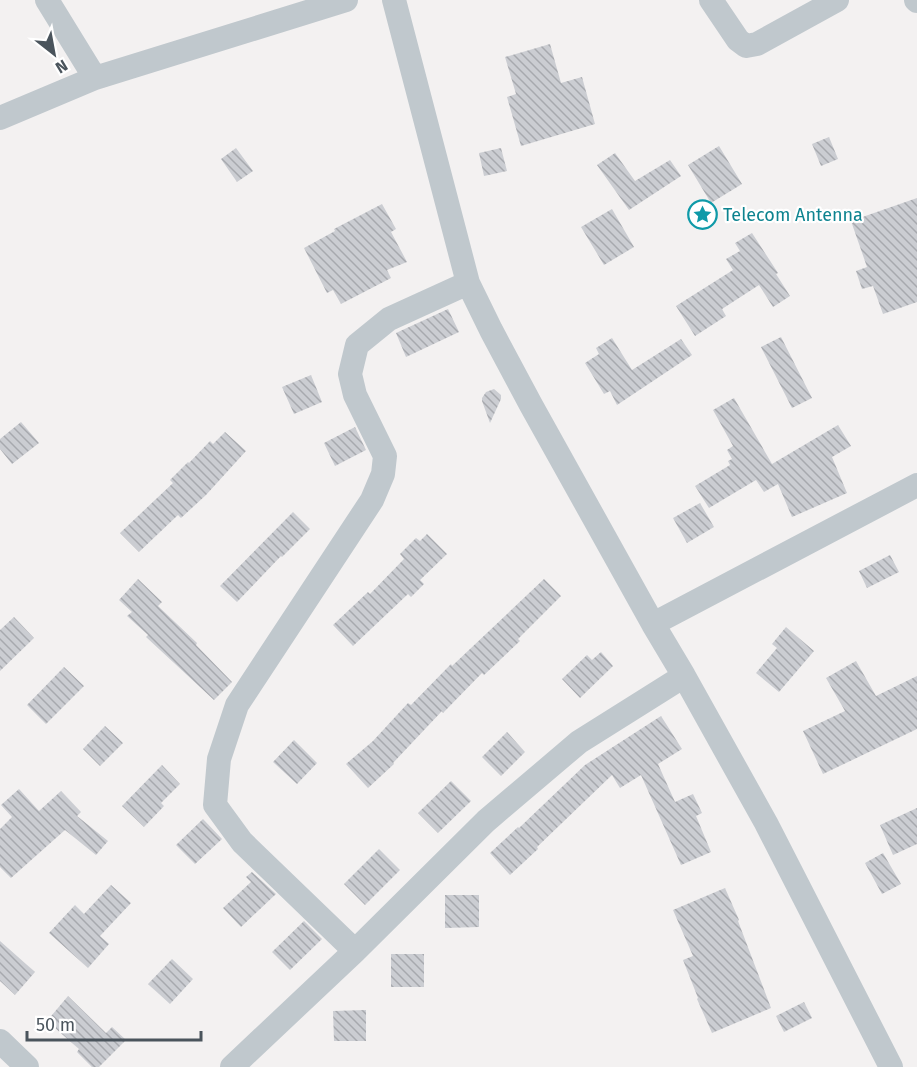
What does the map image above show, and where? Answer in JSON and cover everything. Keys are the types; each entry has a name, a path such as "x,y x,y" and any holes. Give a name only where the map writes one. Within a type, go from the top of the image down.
{"street":[{"path":"47,0 95,78"},
{"path":"0,118 95,78 346,0"},
{"path":"394,0 468,283 496,339 653,624 766,823 891,1067"},
{"path":"711,0 738,40 746,46 757,44 837,0"},
{"path":"355,951 242,842 215,805 219,759 237,705 372,500 383,474 385,456 355,395 350,374 357,345 389,319 468,283"},
{"path":"653,624 917,485"},
{"path":"232,1067 355,951 486,821 579,742 684,676"},
{"path":"0,1041 27,1067"}],"building":[{"path":"550,44 561,83 582,77 595,124 521,146 507,97 516,94 505,57"},
{"path":"829,137 838,159 821,166 812,144"},
{"path":"719,146 742,184 711,203 688,165"},
{"path":"236,148 253,171 237,182 221,159"},
{"path":"501,148 507,171 484,176 479,153"},
{"path":"615,153 635,181 670,160 681,176 629,210 597,165"},
{"path":"917,198 917,302 883,314 873,286 862,289 856,271 867,267 851,221"},
{"path":"382,204 396,229 391,232 407,262 387,270 391,278 341,304 333,290 327,293 304,248 335,231 334,229"},
{"path":"612,209 634,247 604,265 581,227"},
{"path":"752,233 790,296 773,307 759,285 722,309 726,316 695,336 676,306 733,270 726,259 740,251 735,243"},
{"path":"448,309 459,332 406,357 396,333"},
{"path":"781,337 812,398 792,408 761,347"},
{"path":"612,338 632,370 681,339 692,355 617,405 610,391 604,394 585,363 599,354 596,348"},
{"path":"311,375 322,402 294,414 282,387"},
{"path":"494,389 501,395 501,399 490,423 482,398 486,392"},
{"path":"734,398 772,464 838,425 851,446 832,457 847,493 792,517 778,484 764,492 756,480 709,508 695,486 730,465 728,461 732,459 727,450 733,446 713,410"},
{"path":"21,422 39,443 12,464 0,449 0,439"},
{"path":"355,427 366,450 335,466 324,443"},
{"path":"225,432 246,451 206,495 181,518 178,515 139,552 120,533 173,483 170,480 188,462 210,441 213,444"},
{"path":"700,503 714,527 687,543 673,518"},
{"path":"293,512 310,529 237,602 220,586"},
{"path":"427,534 447,554 420,580 424,584 411,597 408,594 353,646 333,625 368,592 370,594 404,559 400,554 416,538 420,541"},
{"path":"890,555 899,572 867,588 859,571"},
{"path":"138,579 162,602 158,606 197,643 196,645 232,682 214,700 146,637 148,635 127,616 132,612 119,600"},
{"path":"544,579 561,596 518,639 520,641 484,675 482,673 443,713 442,711 394,764 368,788 346,764 373,741 408,703 411,705 451,664 452,666"},
{"path":"14,617 34,638 0,671 0,630"},
{"path":"786,627 814,651 779,692 756,673 777,648 772,644"},
{"path":"601,652 613,666 580,698 562,679 587,655 592,660"},
{"path":"856,661 876,696 917,676 917,729 823,774 803,731 845,711 826,678"},
{"path":"64,667 84,686 46,724 27,705"},
{"path":"661,716 682,749 658,764 675,802 693,794 702,813 696,816 711,852 681,865 641,775 620,788 612,775 510,875 490,853 585,765"},
{"path":"105,726 123,743 100,766 83,749"},
{"path":"507,732 525,752 501,776 482,757"},
{"path":"294,740 317,763 297,784 273,762"},
{"path":"162,765 180,784 161,803 164,806 144,827 122,806"},
{"path":"451,781 471,801 438,833 418,813"},
{"path":"19,789 39,811 61,791 81,812 77,816 108,841 96,855 65,830 11,878 0,867 0,829 12,817 1,805"},
{"path":"917,808 917,844 893,855 880,825"},
{"path":"203,819 222,839 195,864 176,845"},
{"path":"379,849 400,870 365,905 344,884"},
{"path":"883,853 901,884 882,894 865,863"},
{"path":"252,872 276,894 241,927 223,908 251,882 246,877"},
{"path":"111,885 131,903 100,936 109,944 88,968 49,933 75,905 84,914"},
{"path":"725,888 771,1008 712,1033 683,960 693,956 673,910"},
{"path":"445,895 479,895 479,927 445,928"},
{"path":"304,921 322,939 290,970 272,952"},
{"path":"0,941 35,972 15,995 0,981"},
{"path":"391,954 424,954 424,987 391,987"},
{"path":"172,959 193,979 170,1004 148,984"},
{"path":"68,996 106,1033 112,1027 126,1040 99,1067 92,1067 77,1052 79,1049 47,1021"},
{"path":"804,1002 812,1018 784,1032 776,1016"},
{"path":"366,1010 366,1041 334,1041 333,1011"}],"place":[{"name":"Telecom Antenna","path":"702,215"}]}
